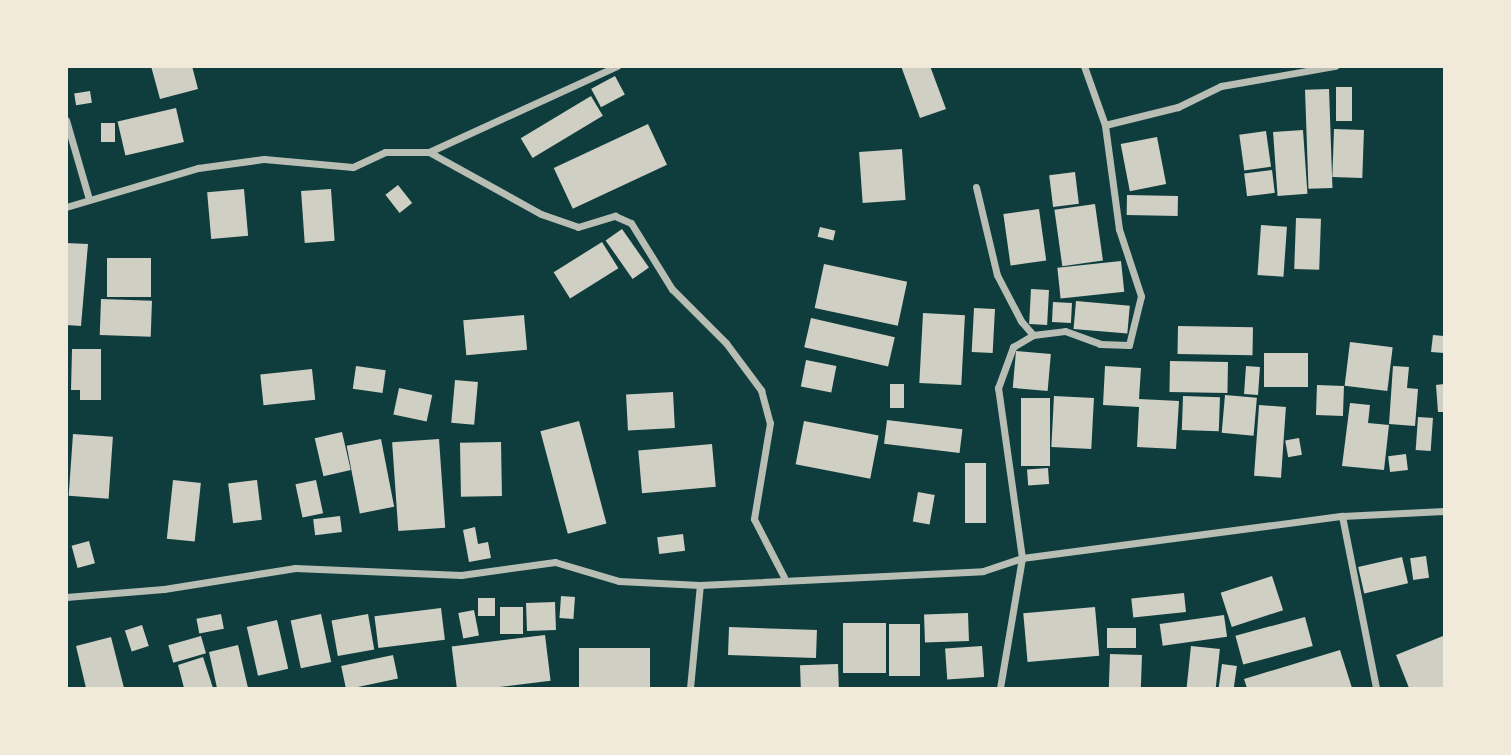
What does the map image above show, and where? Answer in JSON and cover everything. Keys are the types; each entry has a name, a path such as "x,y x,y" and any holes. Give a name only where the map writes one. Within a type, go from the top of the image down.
{"street":[{"path":"66,207 198,168 264,159 354,167 386,152 429,152 617,66"},
{"path":"1000,688 1022,558 998,388 1013,347 1033,335 1065,331 1100,344 1129,345 1141,296 1119,229 1105,125 1084,66"},
{"path":"1105,125 1178,107 1221,86 1335,66"},
{"path":"66,120 89,199"},
{"path":"429,152 541,214 578,227 615,216 631,223 673,289 726,343 761,390 770,423 754,519 784,578"},
{"path":"976,187 997,275 1009,301 1033,335"},
{"path":"66,597 164,589 295,568 461,575 555,562 619,580 700,585 784,578 984,571 1022,558 1342,516 1444,511"},
{"path":"1342,516 1376,688"},
{"path":"690,688 700,585"}],"building":[{"path":"151,66 192,66 198,89 160,99"},
{"path":"901,66 930,66 946,109 920,118"},
{"path":"615,76 625,95 601,107 591,89"},
{"path":"1336,87 1352,87 1352,121 1336,121"},
{"path":"1329,89 1332,188 1308,189 1305,90"},
{"path":"90,91 92,103 76,105 74,94"},
{"path":"591,96 603,116 533,158 521,138"},
{"path":"176,108 184,142 125,156 118,121"},
{"path":"101,123 115,123 115,142 101,142"},
{"path":"648,124 667,165 573,209 554,168"},
{"path":"1334,129 1364,130 1362,178 1332,177"},
{"path":"1303,130 1307,194 1278,196 1273,132"},
{"path":"1266,131 1271,167 1244,170 1239,135"},
{"path":"1157,137 1166,184 1130,191 1121,144"},
{"path":"902,149 906,200 863,203 859,152"},
{"path":"1272,170 1275,193 1247,196 1244,173"},
{"path":"1075,172 1079,204 1053,207 1049,175"},
{"path":"398,185 412,203 400,213 385,195"},
{"path":"244,189 248,236 211,239 207,192"},
{"path":"331,189 335,241 305,243 301,191"},
{"path":"1127,195 1178,196 1178,216 1127,215"},
{"path":"1095,204 1103,260 1062,266 1054,210"},
{"path":"1039,209 1046,260 1011,266 1003,214"},
{"path":"1296,218 1321,219 1319,270 1294,269"},
{"path":"1261,225 1287,227 1283,277 1258,275"},
{"path":"820,227 836,231 833,241 818,237"},
{"path":"622,229 649,268 633,279 606,240"},
{"path":"602,242 618,268 570,298 554,272"},
{"path":"66,243 88,244 81,326 66,325"},
{"path":"107,258 151,258 151,297 107,297"},
{"path":"1121,261 1124,292 1061,299 1057,268"},
{"path":"824,264 907,282 898,326 815,308"},
{"path":"1031,289 1049,290 1047,325 1029,324"},
{"path":"101,299 152,301 151,337 100,335"},
{"path":"1076,301 1130,306 1127,334 1074,329"},
{"path":"1053,302 1072,303 1071,323 1052,322"},
{"path":"974,308 995,309 993,353 972,352"},
{"path":"923,313 965,315 961,385 919,383"},
{"path":"524,315 527,350 466,355 463,320"},
{"path":"811,318 895,337 888,367 804,347"},
{"path":"1178,326 1253,327 1252,355 1178,354"},
{"path":"1433,335 1444,336 1444,353 1431,352"},
{"path":"1350,342 1393,347 1387,391 1345,386"},
{"path":"72,349 101,349 101,400 80,400 80,390 71,390"},
{"path":"1016,351 1051,354 1048,391 1013,388"},
{"path":"1264,353 1308,353 1308,387 1264,387"},
{"path":"806,360 836,366 831,392 801,387"},
{"path":"1170,361 1228,362 1227,393 1169,392"},
{"path":"356,366 386,370 383,393 353,389"},
{"path":"1105,366 1141,368 1139,399 1179,401 1176,449 1137,447 1139,407 1103,405"},
{"path":"1246,366 1260,367 1258,395 1244,394"},
{"path":"1393,366 1409,367 1407,388 1418,389 1415,426 1389,424"},
{"path":"312,369 315,400 264,405 260,374"},
{"path":"455,380 478,382 474,425 451,423"},
{"path":"890,384 904,384 904,408 890,408"},
{"path":"1444,384 1444,412 1438,412 1436,385"},
{"path":"1317,385 1344,386 1343,416 1316,415"},
{"path":"399,388 432,395 427,421 393,414"},
{"path":"673,392 675,428 628,430 626,394"},
{"path":"1225,395 1257,398 1254,436 1222,433"},
{"path":"1054,396 1094,398 1091,449 1051,447"},
{"path":"1183,396 1220,397 1219,431 1182,430"},
{"path":"1021,398 1050,398 1050,466 1021,466"},
{"path":"1350,403 1370,405 1368,423 1389,425 1384,470 1342,466"},
{"path":"1259,405 1286,407 1281,478 1254,476"},
{"path":"1418,417 1433,418 1431,451 1416,450"},
{"path":"887,420 962,429 960,453 884,444"},
{"path":"579,421 606,523 568,534 540,431"},
{"path":"804,421 879,436 870,479 796,464"},
{"path":"342,432 351,470 323,476 315,438"},
{"path":"73,434 113,437 109,499 69,496"},
{"path":"1299,438 1302,455 1288,457 1285,440"},
{"path":"381,439 394,507 360,513 347,446"},
{"path":"439,439 445,528 398,531 392,442"},
{"path":"501,442 502,496 461,497 460,443"},
{"path":"712,444 716,487 642,493 638,450"},
{"path":"1406,454 1408,470 1390,472 1388,456"},
{"path":"965,463 986,463 986,523 965,523"},
{"path":"1048,468 1049,484 1028,485 1027,469"},
{"path":"173,480 201,483 195,542 167,539"},
{"path":"257,480 262,520 233,523 228,484"},
{"path":"316,480 323,513 303,518 295,484"},
{"path":"918,492 935,495 930,524 913,522"},
{"path":"340,516 342,532 315,535 313,519"},
{"path":"475,527 478,544 488,542 491,558 469,562 463,530"},
{"path":"683,534 685,551 659,554 657,537"},
{"path":"89,541 95,563 78,568 72,546"},
{"path":"1426,556 1429,578 1413,580 1410,558"},
{"path":"1402,557 1408,583 1364,593 1358,567"},
{"path":"1272,576 1283,610 1232,627 1221,593"},
{"path":"1184,593 1186,612 1133,617 1131,599"},
{"path":"561,596 575,597 573,619 559,618"},
{"path":"478,598 495,598 495,616 478,616"},
{"path":"555,602 556,630 527,631 526,603"},
{"path":"500,607 523,607 523,634 500,634"},
{"path":"1095,607 1099,656 1028,662 1023,613"},
{"path":"441,608 445,640 378,648 374,616"},
{"path":"474,610 479,636 463,639 458,613"},
{"path":"968,613 969,641 925,643 924,615"},
{"path":"221,614 224,629 199,633 196,619"},
{"path":"321,614 331,662 301,668 291,620"},
{"path":"368,614 374,649 338,656 332,620"},
{"path":"1224,615 1227,637 1163,646 1160,624"},
{"path":"1305,617 1313,646 1243,665 1235,636"},
{"path":"277,620 288,669 258,676 247,627"},
{"path":"843,623 886,623 886,673 843,673"},
{"path":"889,624 920,624 920,676 889,676"},
{"path":"142,625 149,646 132,651 125,631"},
{"path":"729,627 817,630 816,658 728,655"},
{"path":"1107,628 1136,628 1136,648 1107,648"},
{"path":"545,635 551,681 491,688 457,688 452,646"},
{"path":"201,636 206,653 173,663 168,645"},
{"path":"1443,636 1444,687 1409,688 1396,655"},
{"path":"111,637 124,688 86,688 76,646"},
{"path":"238,645 248,688 217,688 209,652"},
{"path":"982,646 984,677 947,680 945,649"},
{"path":"1191,646 1220,649 1216,688 1187,688"},
{"path":"579,648 650,648 650,688 579,688"},
{"path":"1340,650 1352,688 1247,688 1244,679"},
{"path":"1110,654 1142,655 1141,688 1109,688"},
{"path":"393,655 398,678 346,688 341,666"},
{"path":"203,657 213,688 184,688 178,665"},
{"path":"838,664 839,688 801,688 800,665"},
{"path":"1222,664 1237,666 1234,688 1219,688"}]}
